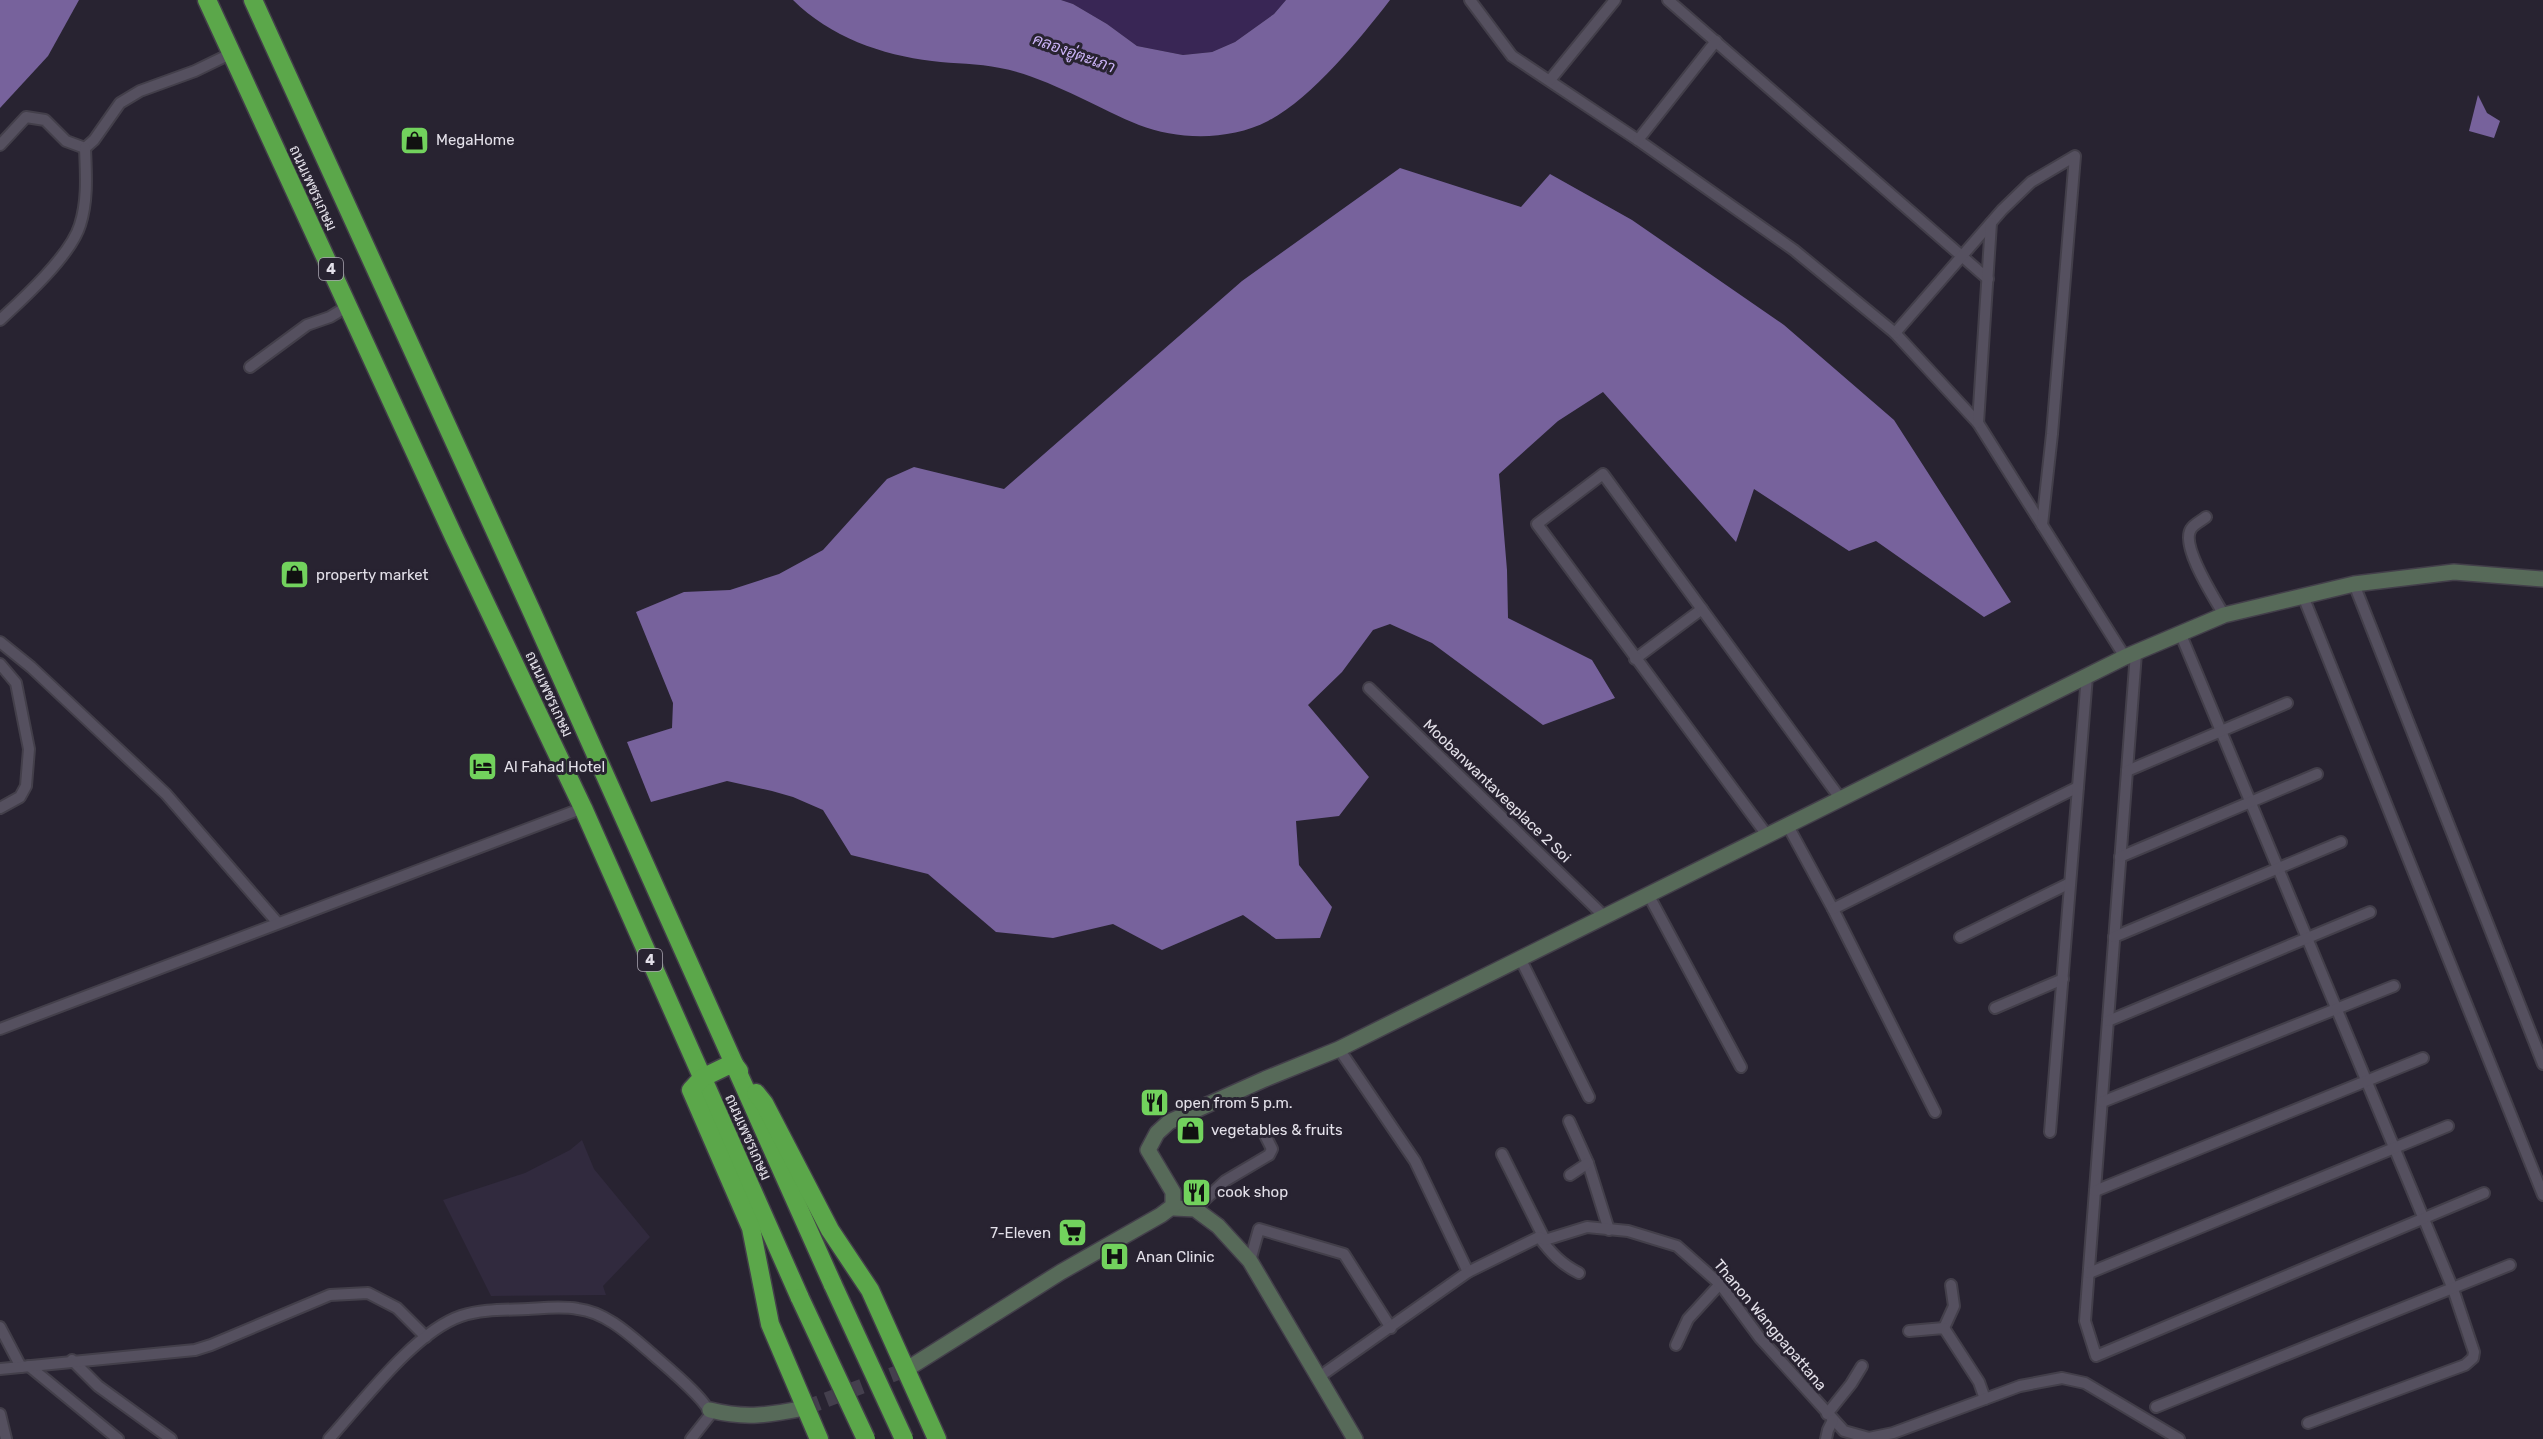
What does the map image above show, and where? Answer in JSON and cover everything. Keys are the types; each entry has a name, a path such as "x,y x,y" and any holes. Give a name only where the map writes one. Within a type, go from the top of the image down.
{"highway":[{"name":"ถนนเพชรเกษม","path":"207,0 454,537 583,808 800,1298 866,1439"},
{"name":"ถนนเพชรเกษม","path":"253,0 491,521 904,1439"},
{"path":"819,1439 770,1324 751,1228 692,1090 702,1078 733,1063 764,1103 830,1230 870,1290 937,1439"}],"street":[{"path":"1470,0 1512,56 1638,140 1794,250 1895,333 1978,423 2042,525 2130,655 2127,771 2085,1321 2096,1356 2484,1193"},
{"path":"1550,80 1615,0"},
{"path":"1668,0 1988,279"},
{"path":"1638,140 1716,41"},
{"path":"85,148 94,140 120,103 140,91 195,71 230,54"},
{"path":"0,145 26,117 45,120 66,141 85,148"},
{"path":"0,320 24,298 62,256 80,227 87,184 85,148"},
{"path":"1895,333 1962,254 2031,182 2074,156 2052,434 2042,525"},
{"path":"1978,423 1991,223"},
{"path":"250,367 308,325 330,317 348,306"},
{"path":"1767,835 1537,524 1603,474 1840,798"},
{"path":"2206,517 2192,526 2189,532 2190,548 2224,615"},
{"path":"907,1369 1061,1272 1173,1206 1173,1192 1149,1150 1157,1133 1169,1122 1265,1079 1340,1049 2130,655 2224,615 2354,584 2454,572 2543,579"},
{"path":"2354,584 2543,1064"},
{"path":"2303,596 2543,1195"},
{"path":"1635,659 1702,609"},
{"path":"2181,635 2453,1288 2474,1352 2470,1362 2308,1423"},
{"path":"0,642 31,666 166,794 278,922"},
{"path":"0,663 15,683 29,749 26,786 20,797 0,808"},
{"path":"2050,1132 2087,676"},
{"name":"Moobanwantaveeplace 2 Soi","path":"1369,688 1604,916"},
{"path":"2127,771 2287,703"},
{"path":"2120,857 2317,774"},
{"path":"1833,909 2078,787"},
{"path":"0,1029 583,808"},
{"path":"1788,826 1833,909 1935,1112"},
{"path":"2114,937 2341,842"},
{"path":"1960,937 2070,883"},
{"path":"1648,894 1741,1066"},
{"path":"2108,1021 2370,912"},
{"path":"1520,958 1589,1096"},
{"path":"1995,1008 2063,979"},
{"path":"2102,1102 2394,986"},
{"path":"1340,1049 1415,1161 1467,1272"},
{"path":"2095,1191 2423,1058"},
{"path":"1569,1121 1588,1163 1609,1230"},
{"path":"2089,1273 2448,1126"},
{"path":"1195,1209 1225,1181 1269,1155 1272,1149 1263,1131"},
{"path":"1502,1154 1551,1254 1565,1266 1579,1273"},
{"path":"1570,1175 1588,1163"},
{"path":"1174,1208 1195,1209 1218,1226 1250,1262 1355,1439"},
{"name":"Thanon Wangpapattana","path":"1319,1377 1467,1272 1542,1238 1587,1227 1628,1231 1677,1246 1720,1284 1760,1338 1844,1431 1869,1438 1893,1433 2020,1386 2062,1378 2085,1383 2179,1439"},
{"path":"1250,1262 1259,1229 1344,1254 1390,1328"},
{"path":"2156,1407 2510,1264"},
{"path":"1676,1345 1688,1319 1720,1284"},
{"path":"1944,1328 1954,1306 1950,1285"},
{"path":"0,1368 195,1350 330,1295 368,1293 397,1308 426,1337"},
{"path":"329,1439 358,1404 426,1337 447,1322 475,1313 547,1308 581,1309 612,1322 628,1333 710,1410 733,1416 761,1417 805,1408"},
{"path":"0,1327 25,1366 118,1439"},
{"path":"1909,1331 1944,1328"},
{"path":"1944,1328 1979,1382 1985,1399"},
{"path":"72,1360 98,1386 171,1439"},
{"path":"1826,1439 1830,1417 1862,1366"},
{"path":"691,1439 709,1419 710,1410"},
{"path":"0,1414 6,1439"}],"shaded area":[{"path":"1061,0 1286,0 1274,14 1235,42 1212,52 1183,55 1137,46 1107,24 1073,4"},
{"path":"582,1140 594,1169 650,1237 603,1286 606,1295 491,1296 443,1200 525,1173 570,1150"}],"water":[{"path":"0,0 79,0 48,56 0,108"},
{"name":"คลองอู่ตะเภา","path":"793,0 1061,0 1073,4 1107,24 1137,46 1183,55 1212,52 1235,42 1274,14 1286,0 1390,0 1334,67 1284,111 1253,128 1220,135 1187,136 1170,134 1139,125 1053,85 1017,72 983,65 913,58 876,49 823,24"},
{"path":"2478,95 2487,113 2500,121 2494,138 2469,131"},
{"path":"1400,168 1521,207 1550,174 1632,220 1784,325 1894,420 2011,602 1984,617 1876,541 1849,551 1754,489 1736,542 1603,392 1558,421 1499,474 1507,570 1508,618 1592,660 1615,698 1543,725 1432,643 1390,624 1373,630 1342,672 1308,705 1369,777 1339,816 1296,821 1299,865 1332,907 1320,938 1276,939 1243,915 1162,950 1113,924 1053,938 996,932 928,874 851,855 823,810 793,797 727,781 651,802 627,742 672,728 673,703 636,612 684,592 730,590 779,574 823,550 887,479 914,467 1004,489 1242,281"}],"tunnel":[{"path":"805,1408 907,1369"}],"place":[{"name":"MegaHome","path":"415,140"},
{"name":"property market","path":"295,575"},
{"name":"Al Fahad Hotel","path":"483,767"},
{"name":"open from 5 p.m.","path":"1154,1103"},
{"name":"vegetables & fruits","path":"1190,1130"},
{"name":"cook shop","path":"1196,1192"},
{"name":"7-Eleven","path":"1072,1233"},
{"name":"Anan Clinic","path":"1115,1257"}]}
